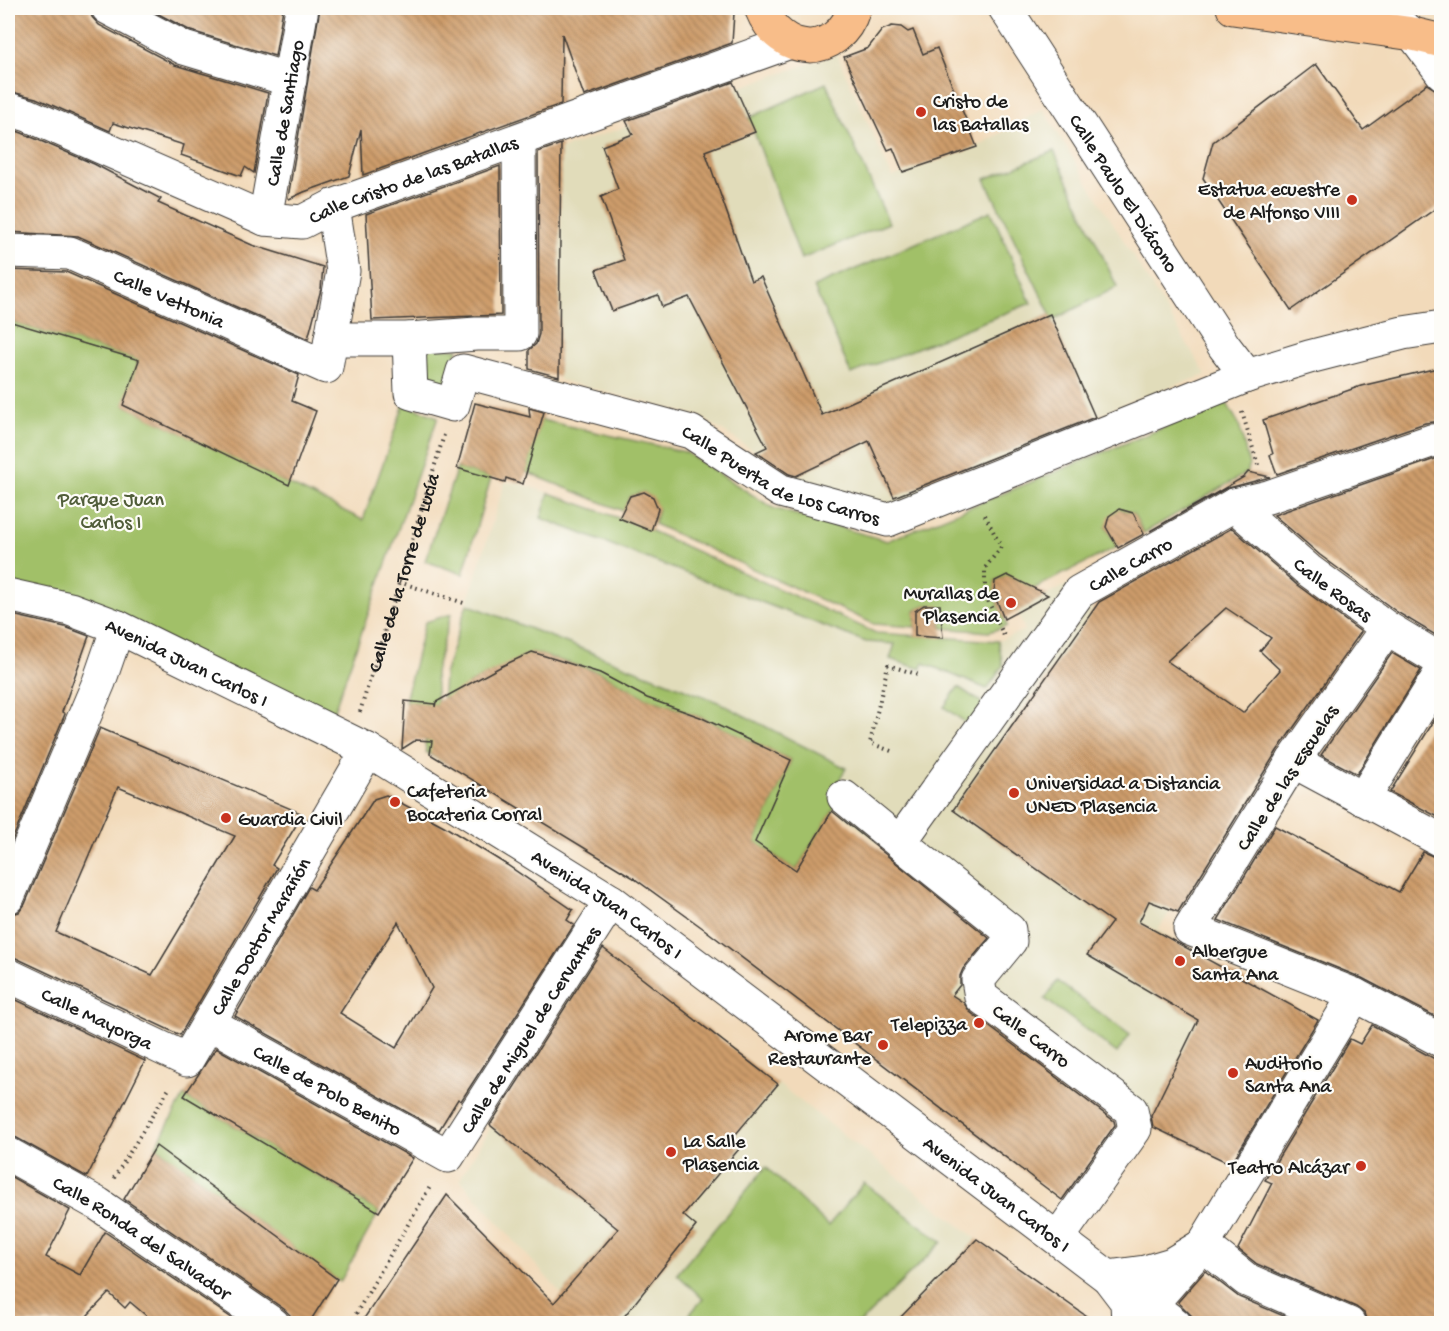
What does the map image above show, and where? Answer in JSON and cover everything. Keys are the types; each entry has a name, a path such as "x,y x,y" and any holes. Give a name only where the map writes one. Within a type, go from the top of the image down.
{"main road":[{"path":"761,8 766,21 776,34 790,42 804,46 832,39 843,30 854,8"},
{"path":"1233,8 1427,38"}],"street":[{"path":"108,8 184,48 290,80"},
{"name":"Calle de Santiago","path":"266,219 302,8"},
{"name":"Calle Paulo El Diácono","path":"1005,8 1224,346 1240,379"},
{"path":"1375,8 1427,38 1442,73"},
{"name":"Calle Cristo de las Batallas","path":"8,109 28,115 266,219 302,222 333,206 790,42"},
{"path":"333,206 343,271 328,353 409,339 476,334 520,334 519,141"},
{"name":"Calle Vettonia","path":"8,251 70,253 328,353"},
{"path":"1403,333 1442,304"},
{"name":"Calle Puerta de Los Carros","path":"453,405 463,371 691,432 781,491 888,520 1240,379 1310,357 1403,333 1442,327"},
{"path":"409,339 411,393 453,405"},
{"name":"Calle Carro","path":"904,846 905,835 1079,592 1234,505 1268,497 1431,441 1442,440"},
{"name":"Calle Rosas","path":"1234,505 1308,570 1387,628 1442,661"},
{"name":"Avenida Juan Carlos I","path":"8,595 70,609 118,627 360,745 611,901 1058,1238 1108,1277 1127,1302 1147,1319"},
{"path":"8,897 99,682 118,627"},
{"name":"Calle de las Escuelas","path":"1355,995 1190,929 1293,761 1387,628"},
{"path":"1364,799 1442,671"},
{"name":"Calle Doctor Marañón","path":"187,1059 209,1023 360,745"},
{"path":"1293,761 1442,841"},
{"name":"Calle Carro","path":"844,796 1010,930 1010,941 978,980 981,997 1131,1110 1135,1129 1058,1238"},
{"name":"Calle de Miguel de Cervantes","path":"448,1156 611,901"},
{"name":"Calle Mayorga","path":"8,975 187,1059"},
{"path":"1147,1319 1203,1245 1355,995 1442,1041"},
{"name":"Calle de Polo Benito","path":"209,1023 448,1156"},
{"name":"Calle Ronda del Salvador","path":"8,1154 98,1204 273,1323"},
{"path":"1108,1277 1145,1272 1172,1264 1203,1245"},
{"path":"1203,1245 1247,1280 1349,1323"}],"path":[{"path":"1240,379 1268,497"},
{"name":"Calle de la Torre de Lucía","path":"360,745 399,582 453,405"},
{"path":"970,488 1001,547 985,568 985,594 1021,674"},
{"path":"399,582 467,604"},
{"path":"891,751 870,743 888,665 919,675"},
{"path":"98,1204 187,1059"},
{"path":"350,1323 448,1156"}],"shaded area":[{"path":"837,54 892,177 977,147 1043,109 1206,375 1132,400 897,505 803,482 699,416 559,380 561,149"},
{"name":"Universidad a Distancia UNED Plasencia","path":"505,482 522,484 549,493 541,518 866,642 909,635 998,641 1025,630 1017,611 1072,582 1093,611 1285,742 1158,930 1225,969 1147,1124 966,1006 945,989 956,976 962,981 998,939 834,808 796,870 755,842 840,779 846,768 718,702 467,604"},
{"name":"La Salle Plasencia","path":"600,945 977,1239 895,1323 587,1323 460,1179"}],"green space":[{"path":"826,83 889,223 801,259 749,118"},
{"path":"1054,151 1117,287 1053,320 985,179"},
{"path":"991,211 1031,303 851,374 814,287"},
{"name":"Parque Juan Carlos I","path":"8,321 139,360 124,405 363,520 404,404 438,417 332,716 8,584"},
{"path":"424,347 458,349 446,388 420,380"},
{"path":"1226,402 1239,424 1249,465 1248,472 1144,533 1133,513 1119,509 1106,527 1117,547 1025,593 1018,580 1007,575 995,581 994,594 1007,626 989,632 942,628 941,611 935,605 924,605 915,611 915,627 874,624 654,524 658,509 644,492 630,496 623,511 526,472 541,420 685,452 773,508 887,541"},
{"path":"457,468 491,478 463,574 425,561"},
{"path":"549,493 638,525 876,633 998,641 1003,666 987,689 924,663 921,669 890,659 895,644 866,642 541,518"},
{"path":"467,604 718,702 846,768 840,779 835,807 796,870 755,842 791,760 700,717 647,698 599,672 532,652 469,684 443,762 426,752 425,741 440,739 444,675"},
{"path":"451,614 435,672 437,705 405,701 425,622"},
{"path":"958,687 984,704 969,725 944,707"},
{"path":"1057,981 1130,1035 1117,1053 1045,999"},
{"path":"184,1096 379,1212 340,1282 156,1146"},
{"path":"766,1167 828,1226 864,1183 942,1242 860,1323 682,1323 703,1299 677,1274"}],"building":[{"path":"8,8 89,8 92,17 99,25 175,65 268,93 254,173 245,167 241,176 181,155 184,145 113,123 110,131 36,98 8,91"},
{"path":"147,8 283,8 275,56 191,31"},
{"path":"320,8 719,8 720,12 734,13 732,43 584,96 562,34 561,104 363,175 361,129 349,176 289,199"},
{"name":"Cristo de las Batallas","path":"892,26 901,27 908,32 913,30 923,54 937,48 977,147 903,172 893,148 888,150 844,57 868,48 882,30"},
{"path":"1316,64 1363,130 1427,84 1438,91 1442,96 1442,204 1291,310 1203,178 1213,142"},
{"path":"733,82 755,132 705,151 751,281 761,277 822,415 1050,314 1095,417 894,497 869,441 796,476 789,474 756,452 767,447 689,297 662,307 658,295 612,311 596,270 624,260 601,197 618,189 602,146 633,134 626,121"},
{"path":"8,128 94,164 161,199 158,203 252,245 323,267 321,289 308,339 78,236 8,232"},
{"path":"561,144 559,377 529,369 529,350 536,344 539,334 538,152"},
{"path":"500,166 501,315 372,320 366,214"},
{"path":"8,270 66,272 299,375 292,401 316,411 289,485 123,405 139,360 8,321"},
{"path":"1442,367 1442,421 1425,423 1277,474 1270,455 1273,454 1263,420 1361,386"},
{"path":"475,403 530,417 529,408 544,412 523,484 506,478 505,482 457,468"},
{"path":"1435,459 1442,459 1442,639 1397,612 1320,555 1274,515"},
{"path":"1248,472 1270,477 1225,489 1150,531 1244,477"},
{"path":"644,492 653,497 658,509 651,531 619,518 630,496"},
{"path":"1119,509 1133,513 1144,534 1118,548 1106,527 1109,516"},
{"path":"1232,528 1297,585 1361,632 1277,751 1178,912 1149,901 1139,922 1318,1020 1231,1164 1153,1127 1151,1116 1198,1020 1087,955 1112,922 953,810 1099,602","holes":["1226,608 1271,638 1260,651 1280,670 1243,713 1167,661"]},
{"path":"1007,575 1048,595 1004,619 994,594 995,581"},
{"path":"924,605 940,605 943,638 915,636 915,611"},
{"path":"8,614 65,627 89,636 62,712 65,714 8,850"},
{"path":"532,652 600,673 647,698 700,717 791,760 755,842 796,870 832,811 989,938 963,969 960,985 952,995 964,1003 970,1012 1114,1121 1115,1125 1062,1200 632,877 430,754 432,741 416,740 402,749 405,701 435,704 435,707 436,702"},
{"path":"1392,653 1421,670 1357,774 1321,755"},
{"path":"1442,708 1442,819 1390,792"},
{"path":"100,728 303,814 272,865 277,868 180,1035 8,956 8,915 19,912 25,904","holes":["118,787 235,836 152,975 56,932"]},
{"path":"386,795 444,826 573,910 567,920 574,925 461,1101 458,1099 439,1130 235,1016 309,887 314,890 374,799","holes":["398,922 432,988 396,1048 340,1013"]},
{"path":"1275,826 1399,892 1423,852 1442,860 1442,1020 1362,978 1218,920"},
{"path":"603,948 778,1084 730,1141 740,1148 683,1215 696,1226 619,1323 361,1323 447,1195 554,1303 618,1229 490,1125"},
{"path":"8,996 145,1061 87,1177 8,1135"},
{"path":"1372,1025 1433,1058 1442,1060 1442,1323 1367,1323 1364,1313 1356,1307 1257,1264 1238,1249 1272,1183 1265,1180 1350,1039 1360,1044"},
{"path":"216,1048 413,1158 379,1212 184,1096"},
{"path":"156,1146 337,1279 309,1323 291,1323 290,1315 284,1309 124,1199"},
{"path":"8,1175 70,1210 46,1257 80,1275 105,1232 239,1323 155,1323 130,1302 125,1308 109,1293 83,1323 8,1323"},
{"path":"977,1239 1096,1323 895,1323"},
{"path":"1205,1271 1239,1297 1300,1323 1193,1323 1192,1316 1178,1302"}],"place":[{"name":"Cristo de las Batallas","path":"921,112"},
{"name":"Estatua ecuestre de Alfonso VIII","path":"1352,200"},
{"name":"Murallas de Plasencia","path":"1011,603"},
{"name":"Universidad a Distancia UNED Plasencia","path":"1014,793"},
{"name":"Cafeteria Bocateria Corral","path":"395,802"},
{"name":"Guardia Civil","path":"226,818"},
{"name":"Albergue Santa Ana","path":"1180,961"},
{"name":"Telepizza","path":"979,1023"},
{"name":"Arome Bar Restaurante","path":"883,1045"},
{"name":"Auditorio Santa Ana","path":"1233,1073"},
{"name":"La Salle Plasencia","path":"671,1152"},
{"name":"Teatro Alcázar","path":"1361,1166"}]}
